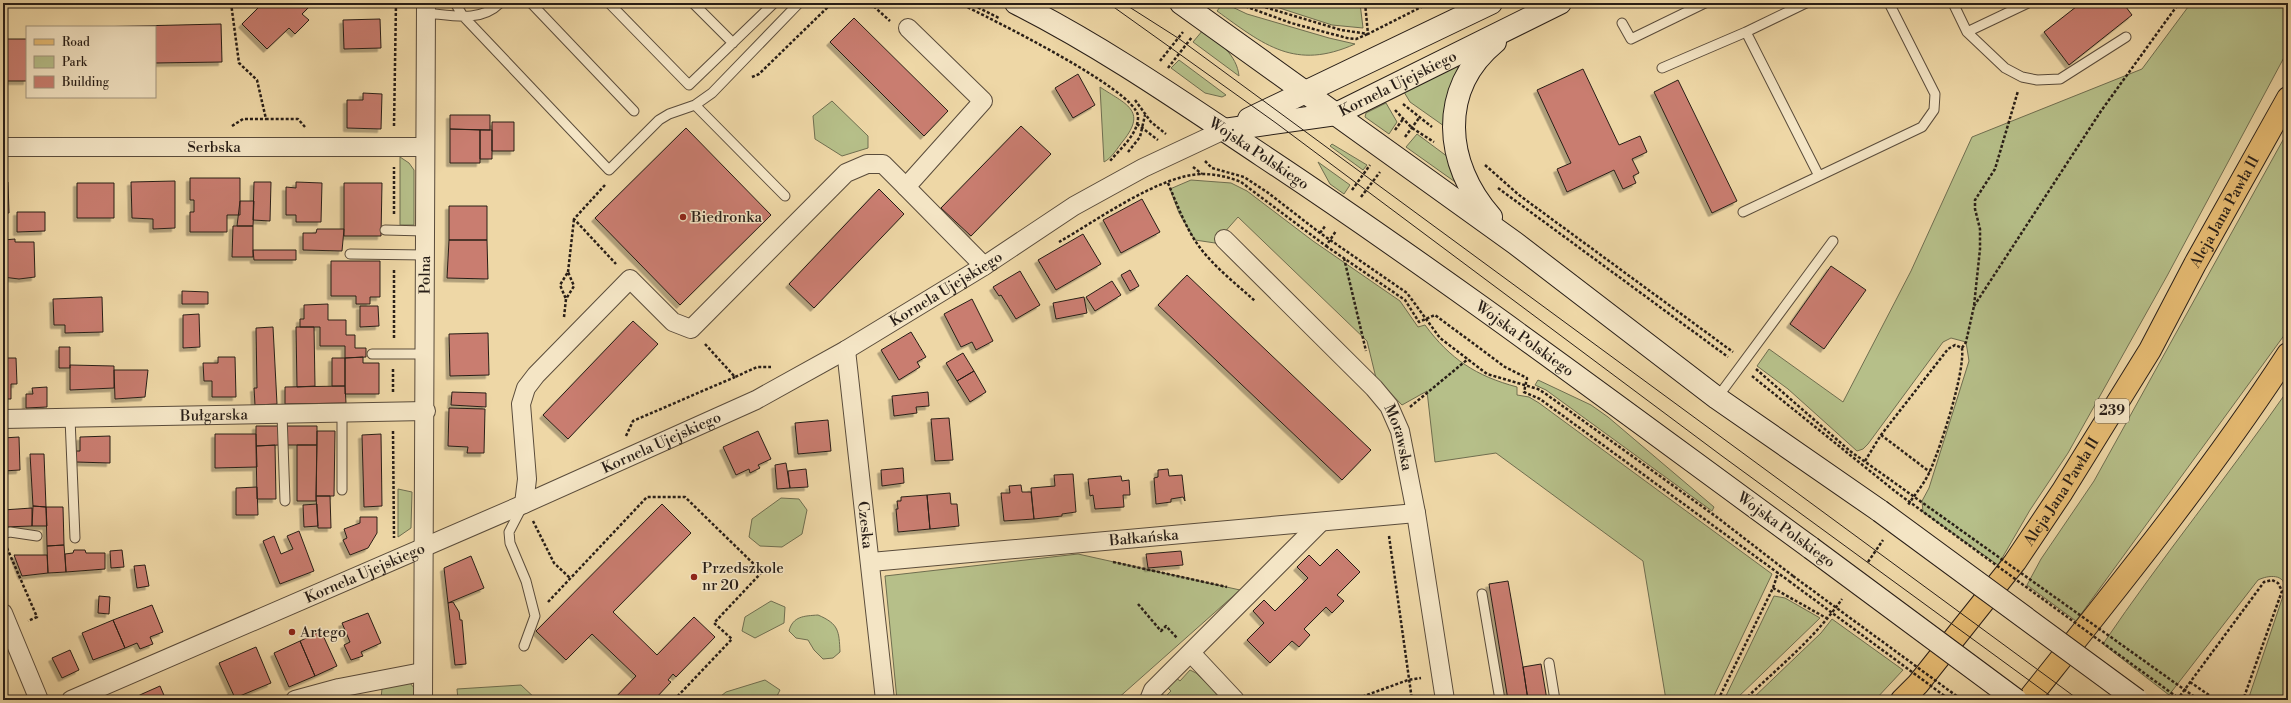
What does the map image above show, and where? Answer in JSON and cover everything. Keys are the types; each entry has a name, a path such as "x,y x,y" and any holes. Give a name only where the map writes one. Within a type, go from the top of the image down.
{"main road":[{"name":"Aleja Jana Pawła II","path":"1902,700 1918,684 2015,562 2062,492 2150,350 2195,264 2288,98"},
{"path":"2028,700 2198,484 2253,407 2288,354"}],"street":[{"name":"Wojska Polskiego","path":"1016,3 1048,19 1151,81 1344,210 1811,548 2016,700"},
{"name":"Kornela Ujejskiego","path":"71,700 424,548 756,400 846,350 984,266 1074,206 1186,148 1491,3"},
{"name":"Kornela Ujejskiego","path":"1224,130 1336,114 1519,22 1571,5"},
{"name":"Polna","path":"423,700 422,672 426,411 424,147 426,8"},
{"path":"1194,12 1515,243 1717,398 1880,511 2137,700"},
{"path":"1515,243 1474,195 1457,151 1454,118 1464,79 1482,53 1519,22"},
{"path":"906,187 983,101 908,28"},
{"name":"Serbska","path":"3,148 424,147"},
{"path":"524,504 527,479 522,404 526,388 630,279 673,322 691,329 846,173 867,164 883,164 984,266"},
{"name":"Morawska","path":"1224,239 1374,388 1389,406 1400,431 1416,513 1445,700"},
{"name":"Czeska","path":"846,350 871,562 885,700"},
{"name":"Bułgarska","path":"3,419 426,411"},
{"name":"Bałkańska","path":"871,562 1416,513"},
{"path":"1149,700 1153,690 1322,522"},
{"path":"10,624 38,700"},
{"path":"1191,653 1234,700"},
{"path":"295,700 344,694 422,672"}],"lane":[{"path":"455,3 463,16 609,170 659,120 669,114 695,105 712,93 799,3"},
{"path":"426,8 463,16 484,15 500,3"},
{"path":"531,3 634,111"},
{"path":"609,3 688,85 774,3"},
{"path":"694,3 733,43"},
{"path":"1622,23 1631,39 1705,3"},
{"path":"1662,68 1746,32 1806,3"},
{"path":"1743,212 1922,127 1934,110 1935,94 1889,3"},
{"path":"1953,3 1968,32 2005,68 2022,77 2037,80 2060,79 2126,37"},
{"path":"1968,32 2028,3"},
{"path":"1746,32 1819,176"},
{"path":"695,105 785,196"},
{"path":"389,230 425,231"},
{"path":"1717,398 1833,241"},
{"path":"350,254 425,255"},
{"path":"372,354 426,354"},
{"path":"342,413 342,490"},
{"path":"282,414 285,501"},
{"path":"70,418 75,538"},
{"path":"524,504 509,532 510,543 526,581 535,616 524,646"},
{"path":"3,534 17,533 37,536"},
{"path":"1482,594 1500,700"},
{"path":"1549,663 1555,700"}],"path":[{"path":"231,3 239,62 257,80 266,119 298,119 308,132"},
{"path":"389,230 394,147 396,3"},
{"path":"746,79 759,74 832,3"},
{"path":"870,3 887,20 908,28"},
{"path":"959,3 1043,47 1088,73 1128,100 1136,110 1136,131 1105,168"},
{"path":"969,3 1002,19"},
{"path":"1236,3 1291,23 1356,39 1429,3"},
{"path":"1251,3 1341,30 1368,34"},
{"path":"1365,3 1368,34 1379,57"},
{"path":"1571,5 1588,3"},
{"path":"1974,306 2101,111 2179,3"},
{"path":"1139,104 1151,81 1194,12"},
{"path":"1151,81 1194,12"},
{"path":"1962,348 1966,342 1974,306 1980,249 1980,229 1975,210 1975,200 1995,169 2022,77"},
{"path":"1393,86 1402,103 1457,151"},
{"path":"1128,100 1132,96 1151,122 1212,168 1247,179 1267,192 1320,233 1407,293 1440,338 1491,376 1526,386 1546,394 1718,518 1793,576 1962,700"},
{"path":"1320,233 1344,210 1388,151 1412,128 1419,118"},
{"path":"1326,246 1344,210 1388,151 1403,120"},
{"path":"1412,128 1457,151"},
{"path":"1483,163 1519,195 1810,414 1850,450 2199,700"},
{"path":"562,349 566,299 560,284 568,272 574,219 604,186 609,170"},
{"path":"1054,245 1136,198 1175,179 1202,174 1230,178 1241,182 1326,246 1405,300 1419,322 1435,315 1505,367 1527,378 1524,392 1540,399 1950,700"},
{"path":"1168,183 1179,213 1195,240 1225,274 1260,306"},
{"path":"1492,183 1743,364 1896,492 2181,700"},
{"path":"574,219 630,279"},
{"path":"394,255 394,542 424,529"},
{"path":"1344,258 1374,388"},
{"path":"566,299 574,286 568,272"},
{"path":"691,329 735,377"},
{"path":"1394,417 1420,401 1468,359"},
{"path":"622,441 633,421 757,367 772,367"},
{"path":"1881,435 1930,472"},
{"path":"535,616 647,497 685,497 762,572 714,623 732,639 674,700"},
{"path":"1386,516 1412,700"},
{"path":"509,532 532,518 554,563 570,578"},
{"path":"3,547 8,549 37,617 27,622 10,624"},
{"path":"1109,561 1251,592"},
{"path":"1718,700 1773,588 1778,573"},
{"path":"2177,700 2264,582 2272,580 2278,583 2282,591 2243,700"},
{"path":"1773,588 1828,620"},
{"path":"1138,604 1161,630 1166,626 1191,653"},
{"path":"1353,700 1408,680 1441,675"},
{"path":"2190,682 2216,700"}],"green space":[{"path":"1264,3 1360,3 1363,28 1332,25"},
{"path":"2191,3 2288,3 2288,50 2167,276 2068,453 2030,510 1998,565 1923,512 1922,501 1929,488 1969,361 1966,342 1951,338 1943,342 1868,444 1863,449 1857,451 1788,389 1757,366 1769,349 1843,402 1911,271 1972,137 2142,69"},
{"path":"1228,5 1247,14 1355,44 1334,52 1315,55 1297,54 1281,50 1265,44 1217,11 1220,7"},
{"path":"1203,30 1215,39 1231,55 1235,62 1239,76 1193,42"},
{"path":"1179,60 1226,95 1222,97 1205,93 1171,68"},
{"path":"1456,66 1459,68 1448,95 1444,126 1410,102 1404,92"},
{"path":"1100,87 1125,103 1133,115 1133,122 1130,130 1112,155 1104,162"},
{"path":"832,101 868,136 868,148 842,156 815,139 813,116"},
{"path":"1386,103 1397,122 1389,134 1365,117 1366,113"},
{"path":"2288,131 2288,330 2076,621 2027,585 2041,559 2094,481"},
{"path":"1417,134 1448,157 1458,184 1406,147"},
{"path":"1332,144 1367,165 1363,170 1330,146"},
{"path":"400,157 409,163 414,170 414,225 400,225"},
{"path":"1318,162 1350,185 1344,194 1330,184"},
{"path":"1191,180 1231,183 1247,191 1313,241 1400,301 1418,327 1425,325 1434,337 1454,357 1476,372 1502,383 1517,387 1517,395 1529,397 1539,403 1772,574 1712,700 1666,700 1643,561 1496,453 1435,462 1427,391 1402,405 1376,378 1367,341 1238,217 1215,243 1195,240 1179,213 1170,189"},
{"path":"1538,380 1591,405 1608,417 1714,507 1712,511 1546,390 1535,385"},
{"path":"2288,390 2288,700 2248,700 2285,590 2285,584 2280,578 2271,576 2258,580 2169,695 2103,644 2148,580"},
{"path":"398,489 412,492 411,528 398,537"},
{"path":"781,498 799,499 807,510 802,534 782,547 760,546 749,537 752,519"},
{"path":"1078,554 1240,590 1116,700 897,700 885,576"},
{"path":"1774,596 1785,598 1820,618 1735,700 1724,700"},
{"path":"771,601 785,607 784,623 755,638 742,631 745,617"},
{"path":"818,615 834,625 838,633 840,652 833,658 823,659 814,650 808,640 796,638 789,631 793,622 796,620"},
{"path":"1832,619 1903,670 1875,700 1751,700 1821,633"},
{"path":"1190,670 1196,673 1223,700 1158,700 1160,691 1165,697 1171,691 1165,685 1174,676 1180,681"},
{"path":"765,680 780,690 775,700 716,700 726,692"},
{"path":"404,683 410,683 415,689 417,700 383,700 381,698 382,689"},
{"path":"521,685 537,700 458,700 457,689"}],"building":[{"path":"263,3 313,3 302,14 309,20 295,34 289,28 267,49 242,24"},
{"path":"2081,3 2123,3 2132,15 2069,65 2044,32"},
{"path":"854,18 948,111 924,136 830,42"},
{"path":"380,19 381,48 344,49 343,20"},
{"path":"221,24 222,62 156,63 156,26 136,26"},
{"path":"3,39 26,39 26,81 3,81"},
{"path":"1583,69 1619,145 1640,136 1647,152 1632,159 1639,173 1633,176 1636,183 1623,189 1614,170 1567,192 1557,169 1571,163 1537,90"},
{"path":"1078,74 1095,105 1073,118 1055,88"},
{"path":"1678,80 1737,201 1712,213 1654,92"},
{"path":"363,93 382,94 381,129 347,128 347,100 363,100"},
{"path":"450,115 490,115 490,130 450,129"},
{"path":"492,122 514,122 514,151 492,151"},
{"path":"1021,126 1051,154 971,236 941,208"},
{"name":"Biedronka","path":"686,128 771,215 680,305 595,218"},
{"path":"450,129 480,130 480,163 450,163"},
{"path":"480,130 492,130 492,159 480,159"},
{"path":"190,178 240,178 240,215 227,215 227,232 190,232 190,212 194,212 194,200 190,200"},
{"path":"175,181 175,228 153,229 153,219 132,218 131,182"},
{"path":"3,182 8,182 9,213 3,213"},
{"path":"254,182 271,182 270,221 253,220"},
{"path":"296,182 322,183 321,222 296,222 296,215 286,215 286,187 296,188"},
{"path":"77,183 114,183 114,218 77,218"},
{"path":"344,183 382,183 381,236 344,236"},
{"path":"879,189 904,214 814,308 789,284"},
{"path":"1142,199 1160,232 1121,253 1103,220"},
{"path":"240,201 254,201 253,226 237,226"},
{"path":"449,206 487,206 487,240 449,240"},
{"path":"17,212 45,212 45,231 17,232"},
{"path":"233,226 253,226 253,257 232,257"},
{"path":"317,229 344,229 342,251 303,250 303,233 316,233"},
{"path":"1083,234 1101,264 1056,290 1038,260"},
{"path":"15,239 15,242 34,242 35,277 19,279 3,277 3,240"},
{"path":"449,240 487,240 488,279 447,278"},
{"path":"253,250 296,250 296,260 254,260"},
{"path":"331,261 380,261 380,297 370,297 370,304 356,304 356,296 331,296"},
{"path":"1831,266 1866,290 1824,349 1790,324"},
{"path":"1130,270 1139,286 1130,291 1121,275"},
{"path":"1020,271 1040,305 1016,319 1001,295 999,296 993,287"},
{"path":"1187,275 1371,450 1342,480 1158,305"},
{"path":"1112,281 1121,295 1095,311 1086,297"},
{"path":"182,291 208,292 208,304 182,304"},
{"path":"102,297 103,332 65,333 65,325 54,325 53,299"},
{"path":"1084,297 1087,313 1056,319 1053,303"},
{"path":"972,299 993,341 976,350 972,342 961,347 944,314"},
{"path":"328,304 328,320 346,320 346,335 355,335 355,348 366,348 366,357 345,358 345,346 320,346 320,327 300,327 300,319 304,319 304,305"},
{"path":"360,306 378,306 379,326 360,327"},
{"path":"199,314 200,347 183,348 183,315"},
{"path":"633,321 658,344 568,439 543,415"},
{"path":"273,327 277,404 255,405 254,388 257,388 256,328"},
{"path":"296,327 314,327 315,386 297,387"},
{"path":"911,332 926,357 917,362 920,367 899,380 881,350"},
{"path":"488,333 489,375 450,376 449,334"},
{"path":"59,347 70,347 70,368 59,368"},
{"path":"963,353 974,371 957,381 946,363"},
{"path":"218,357 235,357 236,397 212,397 212,381 204,381 203,363 218,363"},
{"path":"363,357 363,363 379,363 379,394 345,394 345,358"},
{"path":"3,358 16,358 17,384 11,384 11,399 3,399"},
{"path":"332,358 345,358 345,386 332,386"},
{"path":"70,365 114,366 114,388 70,390"},
{"path":"114,370 148,370 145,397 115,399"},
{"path":"974,371 986,392 970,402 957,381"},
{"path":"345,386 346,403 285,404 285,387"},
{"path":"47,387 47,407 26,408 26,394 33,394 32,388"},
{"path":"452,392 486,393 486,407 451,405"},
{"path":"928,392 929,406 916,407 917,413 894,416 892,396"},
{"path":"449,408 485,409 484,453 467,453 468,447 448,446"},
{"path":"949,418 953,460 935,461 931,419"},
{"path":"828,420 831,451 798,454 795,423"},
{"path":"256,426 278,426 279,445 256,446"},
{"path":"286,426 317,426 317,445 286,445"},
{"path":"317,431 335,431 334,496 316,496"},
{"path":"758,431 771,459 758,465 760,468 750,473 749,469 736,475 723,447"},
{"path":"215,434 256,434 257,467 215,468"},
{"path":"381,434 382,506 364,507 362,435"},
{"path":"110,436 110,463 76,462 76,451 80,451 80,437"},
{"path":"19,437 20,470 3,471 3,438"},
{"path":"275,445 276,499 257,499 256,446"},
{"path":"297,445 317,445 316,501 297,501"},
{"path":"30,454 44,454 46,507 33,506"},
{"path":"786,463 790,488 777,489 775,465"},
{"path":"903,468 904,483 882,486 881,470"},
{"path":"806,469 808,487 790,488 788,471"},
{"path":"1168,469 1169,476 1182,475 1185,501 1183,497 1171,499 1171,502 1156,504 1154,478 1158,477 1158,470"},
{"path":"1073,474 1076,512 1062,514 1062,516 1034,519 1031,488 1055,486 1054,475"},
{"path":"1121,476 1122,481 1129,480 1130,495 1123,495 1124,507 1095,509 1093,495 1090,496 1088,479"},
{"path":"1021,485 1022,492 1031,492 1034,519 1004,521 1001,493 1010,493 1009,486"},
{"path":"257,487 258,515 236,515 236,488"},
{"path":"950,493 951,504 957,504 959,526 930,529 927,495"},
{"path":"927,495 930,529 898,532 896,509 898,509 897,501 901,501 901,497"},
{"path":"316,496 330,496 331,528 318,528"},
{"path":"317,504 318,526 304,527 303,505"},
{"path":"662,504 691,533 613,612 657,655 694,617 715,637 676,677 673,674 668,680 671,682 654,700 613,700 636,676 592,634 566,660 536,631"},
{"path":"33,506 46,507 47,526 32,526"},
{"path":"46,507 63,507 64,545 47,546"},
{"path":"32,508 32,526 3,527 3,510"},
{"path":"360,517 377,517 377,533 368,548 350,555 343,540 347,538 344,529 360,523"},
{"path":"299,531 314,571 280,584 263,541 274,536 281,554 293,549 287,536"},
{"path":"64,545 66,572 48,573 47,546"},
{"path":"1337,549 1360,572 1337,595 1344,601 1332,613 1326,607 1304,629 1310,635 1299,647 1292,641 1270,663 1247,640 1264,623 1253,611 1264,600 1275,611 1308,578 1297,567 1309,555 1320,566"},
{"path":"74,550 85,550 86,553 105,553 105,569 66,572 65,554 73,553"},
{"path":"122,550 124,567 111,568 110,551"},
{"path":"1181,551 1183,565 1148,568 1146,554"},
{"path":"14,555 47,555 48,573 22,576"},
{"path":"471,556 484,588 448,603 444,568"},
{"path":"145,565 149,586 137,588 134,566"},
{"path":"1508,581 1528,700 1508,700 1489,584"},
{"path":"99,596 110,597 109,614 98,613"},
{"path":"453,602 459,612 460,620 462,620 466,664 455,665 448,603"},
{"path":"152,605 163,632 150,637 153,644 140,649 137,643 125,648 113,620"},
{"path":"368,613 381,643 361,652 363,656 351,660 344,645 350,642 342,623"},
{"path":"113,620 125,648 93,660 82,633"},
{"path":"321,631 337,666 315,676 300,641"},
{"path":"300,641 315,676 289,687 274,653"},
{"path":"256,647 271,683 235,698 219,663"},
{"path":"70,650 79,670 62,678 52,658"},
{"path":"1541,664 1547,700 1528,700 1523,667"},
{"path":"160,686 166,700 130,700 142,694"}],"tram line":[{"path":"1108,3 1276,123 1722,456 2056,700"},
{"path":"1123,3 1178,38 2079,700"}],"place":[{"name":"Biedronka","path":"683,217"},
{"name":"Przedszkole nr 20","path":"694,577"},
{"name":"Artego","path":"292,632"}]}
